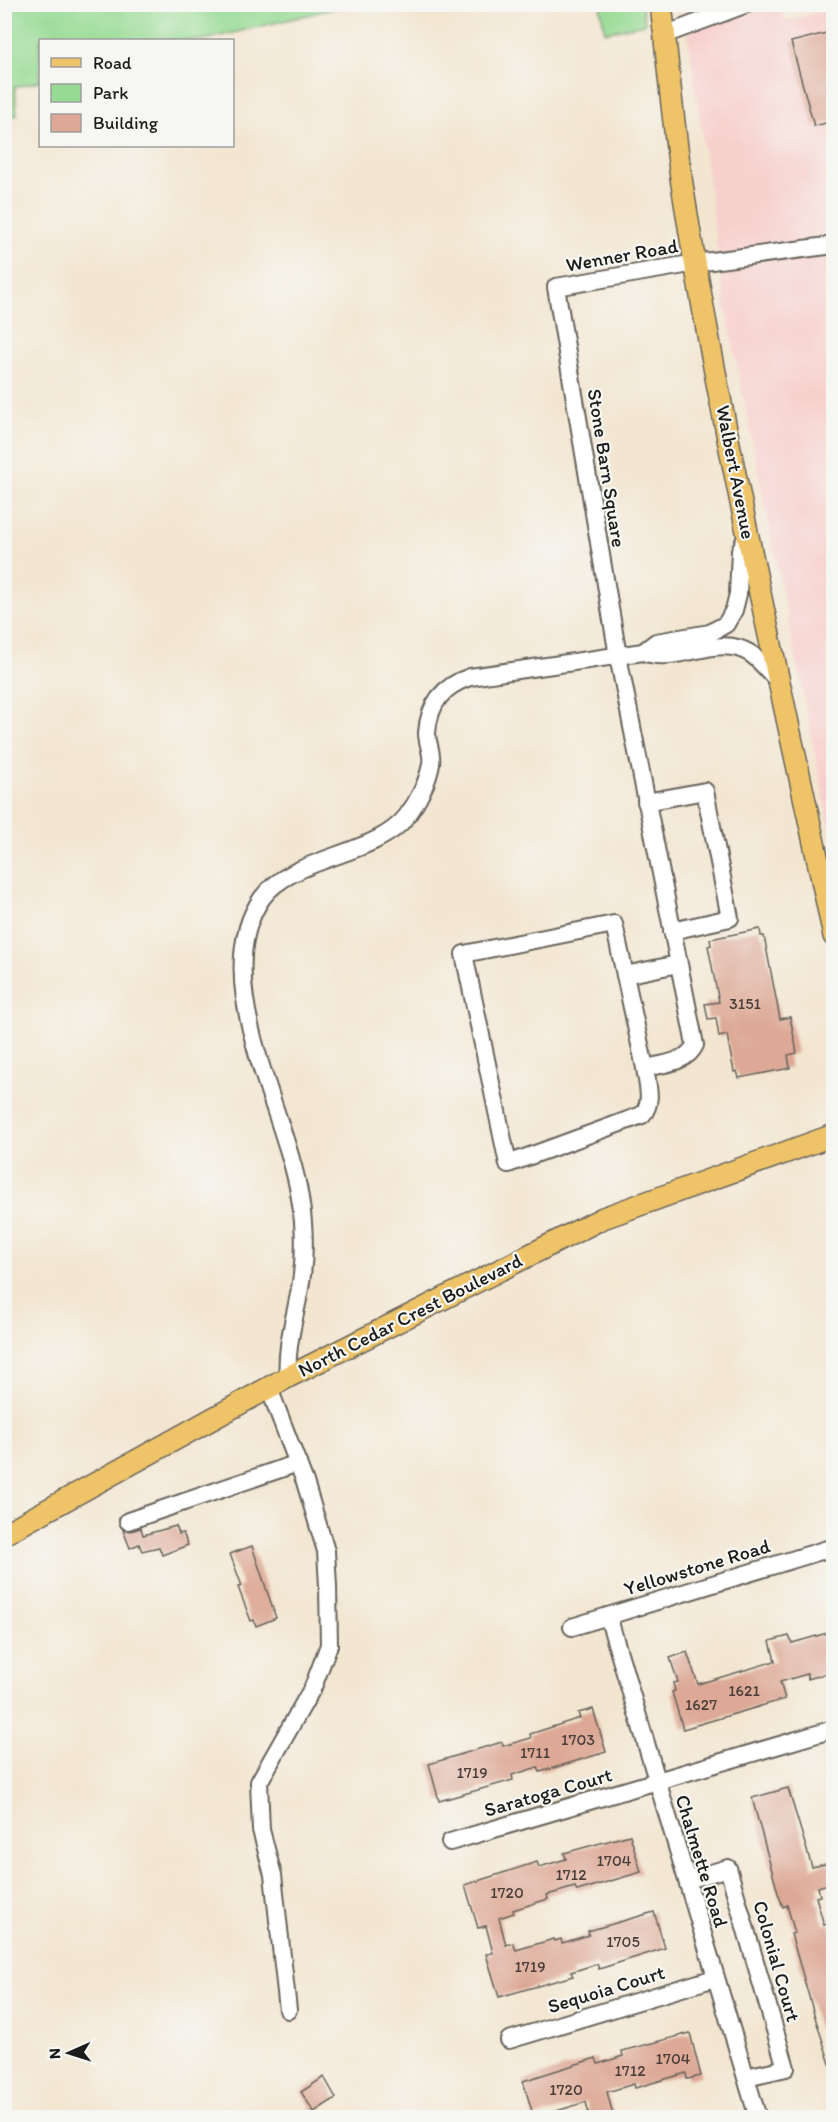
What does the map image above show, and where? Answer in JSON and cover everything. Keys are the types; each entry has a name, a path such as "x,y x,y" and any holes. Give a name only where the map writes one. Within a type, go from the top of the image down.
{"main road":[{"name":"Walbert Avenue","path":"661,4 671,105 696,263 777,680 834,936"},
{"name":"North Cedar Crest Boulevard","path":"4,1534 288,1377 603,1218 834,1135"}],"street":[{"path":"664,35 747,4"},
{"name":"Wenner Road","path":"556,287 696,263 834,245"},
{"name":"Stone Barn Square","path":"556,287 618,656 694,1045 691,1053 680,1060 645,1068"},
{"path":"288,1377 288,1345 302,1274 301,1211 294,1169 249,1022 242,955 253,912 278,881 367,843 405,819 421,792 432,762 427,734 434,701 452,683 470,677 643,652 656,642 710,633 726,624 738,594 740,551 748,533"},
{"path":"643,652 658,658 719,646 735,647 749,653 777,680"},
{"path":"646,802 705,791 730,918 672,931"},
{"path":"614,924 645,1068 650,1099 642,1115 508,1164 464,954 614,924"},
{"path":"625,975 678,964"},
{"path":"269,1388 298,1462 326,1551 329,1645 313,1686 259,1782 261,1830 273,1875 288,2010"},
{"path":"128,1521 298,1462"},
{"name":"Yellowstone Road","path":"572,1627 834,1547"},
{"name":"Chalmette Road","path":"608,1616 758,2118"},
{"name":"Saratoga Court","path":"450,1842 834,1729"},
{"name":"Colonial Court","path":"687,1880 728,1868 786,2068 746,2077"},
{"name":"Sequoia Court","path":"509,2040 715,1978"}],"shaded area":[{"path":"684,5 782,5 784,21 833,9 833,844 725,305"}],"green space":[{"path":"5,4 349,5 208,39 39,39 39,81 15,87 17,115 5,117"},
{"path":"600,5 642,5 645,24 605,32"}],"building":[{"path":"834,31 834,121 814,126 791,42"},
{"path":"760,929 761,936 764,936 780,1019 790,1017 797,1053 788,1055 790,1068 739,1078 737,1071 734,1072 727,1035 719,1037 716,1018 708,1019 705,1004 719,1002 708,946 711,945 710,939"},
{"path":"176,1526 179,1534 183,1533 188,1545 162,1555 159,1547 142,1551 139,1544 130,1548 123,1530 131,1531 141,1528 143,1535"},
{"path":"252,1546 276,1618 256,1626 254,1620 251,1621 238,1587 242,1586 230,1554"},
{"path":"834,1631 831,1672 808,1679 807,1674 780,1682 785,1699 683,1729 672,1692 675,1691 673,1683 678,1682 670,1658 687,1652 698,1684 775,1661 770,1641 789,1636 792,1643"},
{"path":"593,1709 606,1752 540,1772 538,1767 512,1775 513,1780 439,1801 429,1764 502,1742 503,1746 531,1738 530,1734 580,1718 578,1713"},
{"path":"788,1788 812,1867 830,1863 834,1882 818,1887 820,1896 816,1897 824,1925 829,1923 834,1940 834,2064 830,2064 814,2014 791,1934 795,1933 787,1905 783,1907 778,1893 752,1798"},
{"path":"630,1835 641,1872 577,1891 575,1887 547,1895 548,1899 513,1910 514,1913 499,1918 506,1945 513,1943 516,1950 554,1939 555,1941 561,1939 562,1943 589,1935 588,1931 654,1912 665,1948 599,1969 597,1964 571,1972 573,1976 499,1997 486,1954 493,1953 486,1926 478,1928 465,1885 537,1862 539,1867 566,1859 564,1853"},
{"path":"690,2033 701,2076 687,2079 686,2073 635,2088 634,2084 607,2092 614,2118 590,2118 586,2102 534,2118 523,2081 596,2058 598,2064 623,2056 622,2051"},
{"path":"324,2077 336,2098 314,2112 301,2092"}]}
